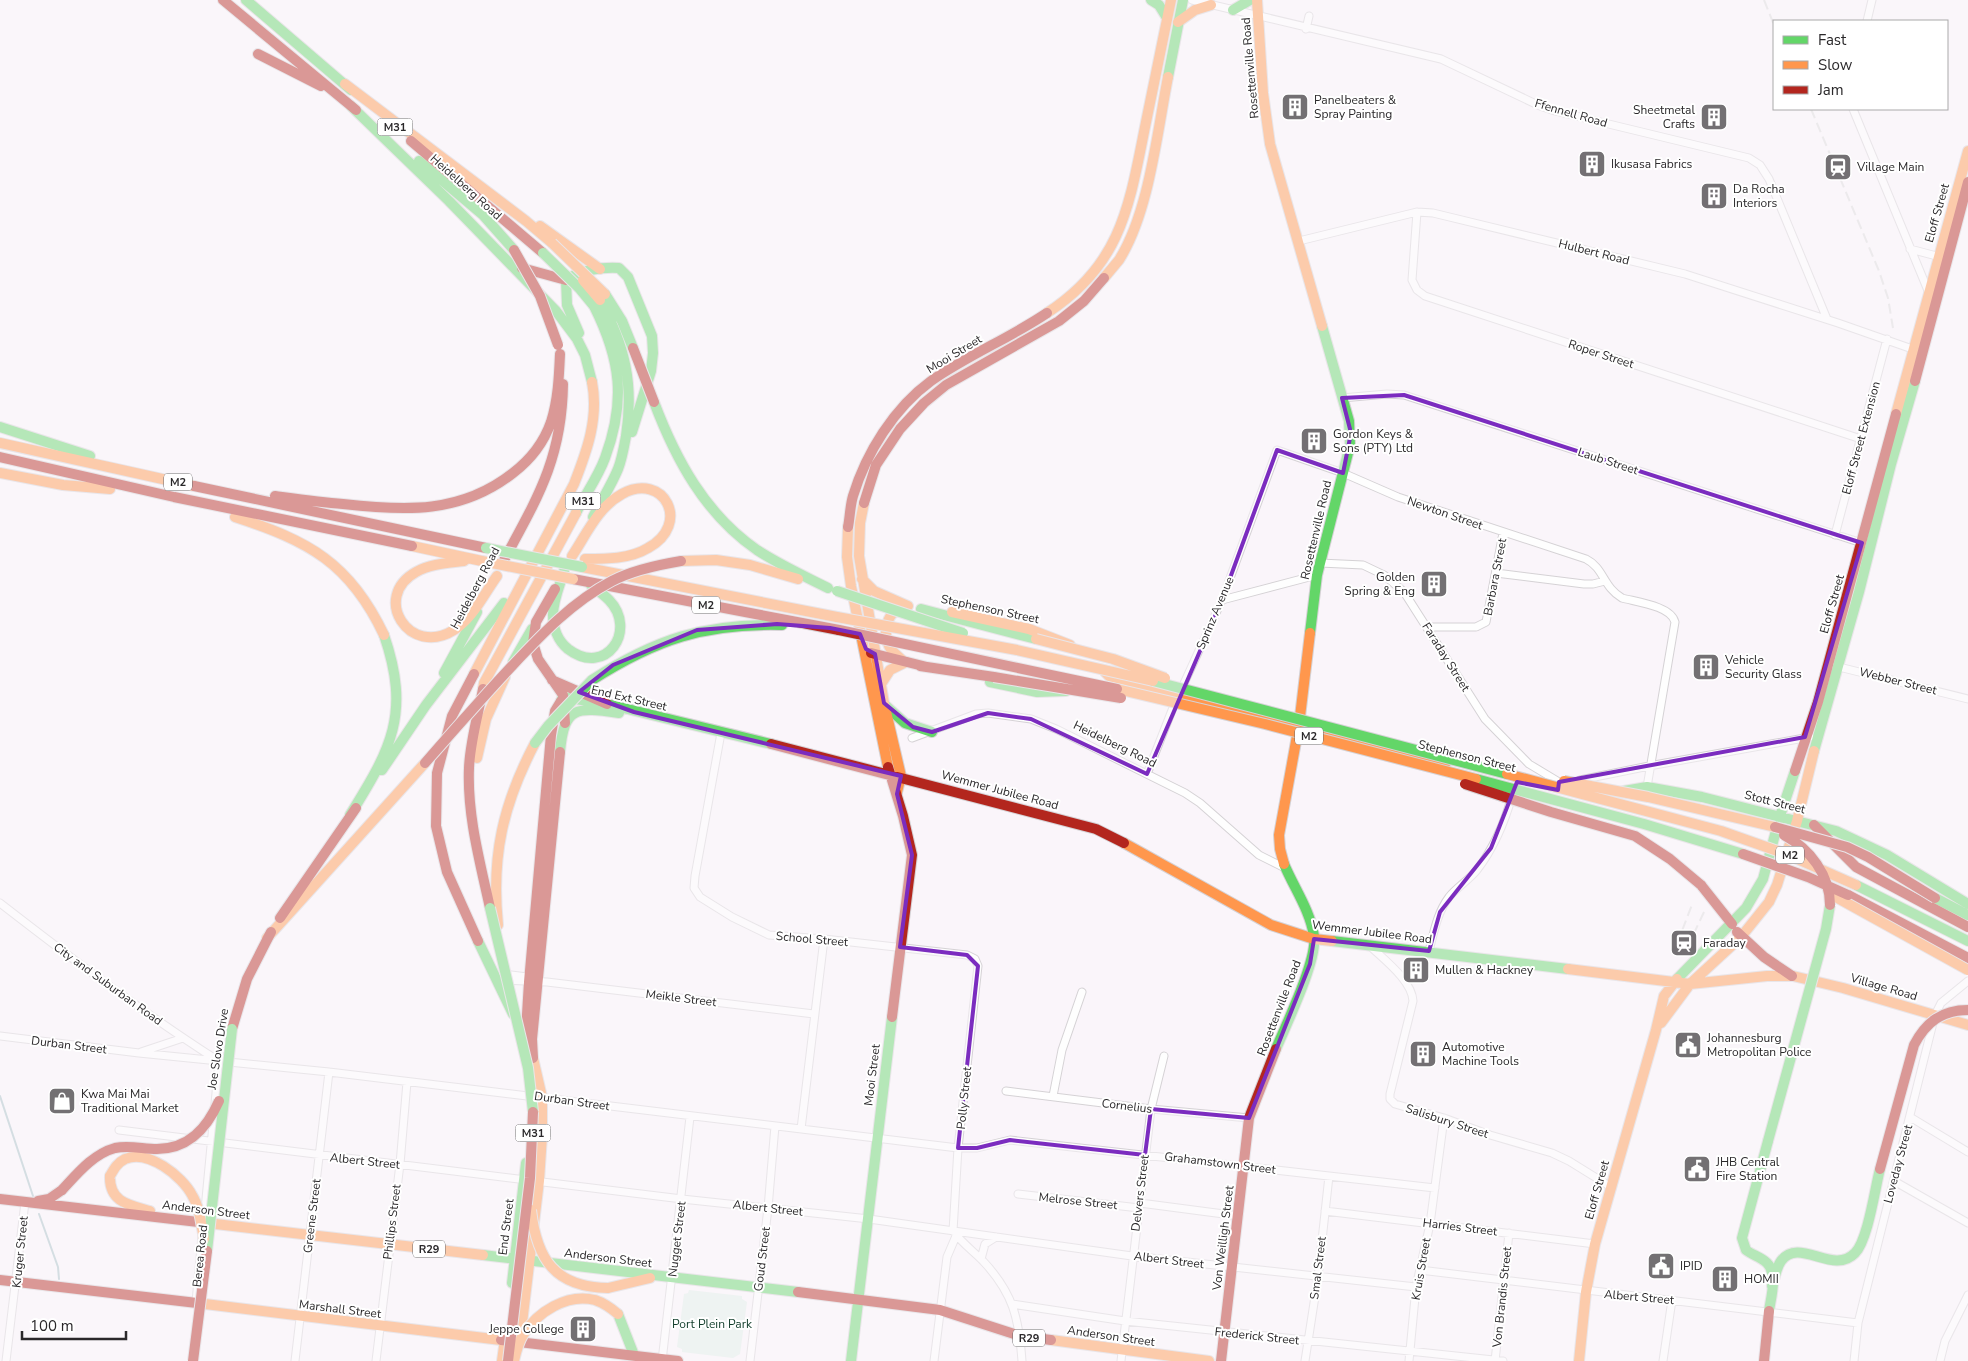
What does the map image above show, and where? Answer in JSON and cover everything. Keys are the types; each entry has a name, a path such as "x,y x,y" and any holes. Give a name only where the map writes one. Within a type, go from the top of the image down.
{"main road":[{"name":"Heidelberg Road","path":"223,0 483,215 514,250 528,270 548,310 559,349 563,385 562,420 555,452 544,483 426,705"},
{"path":"246,0 341,81 526,221 548,248 622,321 682,467 705,502 747,543 794,571 832,589"},
{"path":"1151,0 1159,5 1167,18"},
{"name":"Mooi Street","path":"851,1361 912,855 897,794 890,774 853,605 847,568 846,537 852,498 866,460 891,421 919,391 938,376 1054,311 1085,283 1109,252 1119,234 1133,189 1171,0"},
{"name":"Mooi Street","path":"897,794 901,776 875,654 862,579 859,541 864,501 876,466 900,428 924,403 946,385 1024,342 1065,316 1084,301 1118,261 1129,241 1143,201 1183,0"},
{"path":"1233,10 1250,0"},
{"name":"Rosettenville Road","path":"1249,1118 1310,964 1314,939 1312,927 1304,906 1285,868 1279,844 1299,725 1317,575 1350,445 1351,433 1299,241 1270,144 1263,93 1258,0"},
{"path":"1178,22 1195,10 1210,3"},
{"path":"258,54 334,92"},
{"path":"341,81 600,270"},
{"path":"351,106 440,190 565,322 582,348 590,370"},
{"name":"Eloff Street","path":"1656,1030 1690,984 1741,936 1769,902 1777,885 1797,821 1818,737 1833,665 1919,349 1968,155"},
{"name":"Eloff Street","path":"1919,349 1929,293 1968,182"},
{"name":"M31","path":"508,1361 531,1180 533,1109 530,1086 475,839 470,786 472,746 484,683 604,460 615,426 618,405 618,367 599,300 580,288 548,248"},
{"path":"470,786 489,713 521,646 536,623 618,469 631,435 650,371 653,353 652,336 627,275 619,268 615,267 572,276 566,280 511,265"},
{"path":"525,1038 494,976 447,872 440,850 435,809 437,773 452,716 473,673 532,566 588,453 593,431 595,401 590,359 567,305 566,280"},
{"path":"599,300 613,321 621,344 630,388 627,428 618,469"},
{"path":"176,482 394,510 435,507 461,502 488,490 517,472 530,460 550,424 558,386 559,349"},
{"path":"0,427 154,477"},
{"name":"M2","path":"0,443 310,512 584,563 837,617 1017,650 1118,672 1712,829 1823,869 1968,941"},
{"name":"M2","path":"0,457 174,497 478,560 1046,672 1417,763 1719,845 1774,863 1818,880 1968,958"},
{"path":"0,473 63,485 148,491"},
{"path":"572,556 598,515 622,493 634,489 659,492 670,506 672,513 668,532 662,540 650,548 633,555 584,563"},
{"path":"174,497 281,533 303,543 325,557 359,591 381,629 388,649 396,685 395,719 387,749 350,816"},
{"path":"478,560 421,568 405,579 397,593 396,609 398,618 404,626 411,632 428,639 454,631 468,616 496,576"},
{"path":"267,938 540,635 568,609 613,580 654,566 681,561 716,560 750,565 832,589 890,610 1017,650"},
{"path":"426,705 532,566"},
{"path":"564,571 553,612 554,625 560,640 570,652 578,656 596,658 609,653 616,645 620,636 620,618 612,602 602,592 589,584 576,580"},
{"path":"862,579 874,591 908,606"},
{"name":"Stephenson Street","path":"853,605 866,602 966,614 1057,637 1090,657 1108,676 1517,782 1559,786"},
{"path":"905,662 893,652 886,637 888,621 893,611 908,606"},
{"path":"921,609 1113,659 1153,672 1202,694"},
{"path":"527,1095 525,1038 536,980 562,730 565,722 563,697 541,666 534,650 533,634 536,623"},
{"path":"503,961 495,892 495,859 503,818 512,789 536,743 558,714 592,680 613,665 668,639 697,630 737,625 777,624 834,629"},
{"path":"862,643 866,649 875,654 1037,693 1050,694 1072,690 1108,676"},
{"path":"881,684 884,676 890,669 905,662"},
{"name":"Eloff Street","path":"1579,1361 1586,1292 1595,1244 1664,996 1674,982 1746,908 1763,879 1780,816 1805,737 1833,665"},
{"path":"920,666 1202,710"},
{"path":"552,680 606,704"},
{"path":"542,1097 532,1050 551,735 555,711 563,697"},
{"name":"End Ext Street","path":"563,697 606,704 682,723"},
{"path":"884,703 905,724 932,732"},
{"name":"Joe Slovo Drive","path":"194,1361 224,1087 232,1029 246,979 267,938 292,898 426,705"},
{"name":"End Ext Street","path":"565,722 572,714 589,709 682,723"},
{"path":"682,723 819,755 890,774"},
{"path":"1426,752 1648,797 1746,822 1772,830 1802,844 1821,873 1830,901 1826,929 1742,1238 1746,1250 1764,1261 1771,1268 1772,1286 1764,1361"},
{"path":"1417,763 1477,788 1635,836 1670,859 1700,885 1741,936 1764,957 1793,976"},
{"name":"Wemmer Jubilee Road","path":"890,774 1106,832 1271,925 1314,939 1429,951 1690,984 1767,976 1793,976"},
{"name":"Stott Street","path":"1559,786 1606,792 1646,787 1702,797 1814,825 1858,838 1968,904"},
{"path":"1746,822 1790,830 1847,847 1868,857 1935,898 1968,915"},
{"path":"1814,825 1856,867 1968,927"},
{"path":"1774,863 1968,970"},
{"name":"Village Road","path":"1793,976 1843,988 1968,1025"},
{"path":"1772,1286 1780,1263 1789,1254 1803,1253 1840,1261 1855,1254 1861,1246 1914,1045 1926,1024 1949,1011 1968,1010"},
{"path":"28,1202 49,1199 62,1190 86,1165 104,1152 114,1148 132,1146 166,1149 191,1140 211,1119 224,1087"},
{"name":"End Street","path":"516,1361 529,1261 531,1180 527,1095"},
{"name":"End Street","path":"502,1361 514,1259 542,1136 542,1097"},
{"name":"Von Weilligh Street","path":"1221,1361 1249,1118"},
{"path":"170,1218 116,1198 110,1188 110,1176 115,1166 121,1161 134,1158 154,1161 174,1172 194,1197 207,1251"},
{"path":"531,1180 532,1223 536,1241 546,1261 561,1276 580,1286 608,1288 657,1276"},
{"name":"Anderson Street","path":"0,1199 859,1299 940,1310 1020,1336 1121,1356 1208,1361"},
{"name":"Marshall Street","path":"0,1280 678,1361"},
{"path":"516,1361 519,1342 528,1327 543,1312 562,1302 583,1299 608,1305 618,1314 623,1324 628,1345 634,1355"}],"street":[{"name":"Ffennell Road","path":"1192,0 1442,60 1540,106 1555,111 1750,158 1760,164 1769,179 1827,320"},
{"path":"1866,20 1872,0"},
{"path":"1306,28 1309,16"},
{"path":"1853,110 1929,293"},
{"name":"Hulbert Road","path":"1299,241 1417,212 1433,212 1685,274 1919,349"},
{"name":"Roper Street","path":"1417,212 1412,280 1417,290 1425,296 1861,439"},
{"path":"1910,249 1943,257"},
{"name":"Eloff Street Extension","path":"1835,535 1886,339"},
{"name":"Laub Street","path":"1342,398 1387,394 1404,395 1867,545"},
{"name":"Newton Street","path":"1277,450 1343,473 1398,497 1586,559 1597,566 1610,590 1622,598 1667,611 1674,617 1676,622 1646,787"},
{"name":"Sprinz Avenue","path":"1147,774 1179,695 1222,600 1277,450"},
{"name":"Barbara Street","path":"1428,627 1476,627 1484,625 1487,620 1504,533"},
{"name":"Faraday Street","path":"1320,563 1363,565 1375,569 1404,592 1485,719 1529,764 1559,786"},
{"path":"1496,573 1584,584 1605,581"},
{"path":"1222,600 1317,575"},
{"name":"Webber Street","path":"1833,665 1968,699"},
{"name":"Heidelberg Road","path":"912,738 976,714 988,713 1031,719 1056,729 1184,793 1200,803 1259,855 1285,868"},
{"name":"School Street","path":"721,733 694,876 694,888 697,894 732,917 769,935 824,939 967,955 975,959 978,966"},
{"name":"Stephenson Street","path":"1559,786 1649,766 1805,737 1818,737"},
{"path":"1429,951 1440,912 1450,896 1477,870 1491,848 1509,807 1517,782"},
{"name":"City and Suburban Road","path":"0,903 85,968 183,1038 219,1061"},
{"path":"801,1129 824,939"},
{"name":"Salisbury Street","path":"1368,944 1409,985 1414,1001 1390,1099 1395,1104 1552,1153 1568,1160 1611,1187"},
{"name":"Polly Street","path":"934,1361 947,1257 954,1233 958,1148 978,966"},
{"name":"Meikle Street","path":"494,976 814,1014"},
{"name":"Loveday Street","path":"1854,1361 1858,1323 1935,1016 1941,1004 1968,982"},
{"path":"1053,1096 1062,1050 1082,992"},
{"name":"Durban Street","path":"0,1036 527,1095 690,1117 958,1148 977,1148 1005,1140"},
{"name":"Durban Street","path":"139,1053 183,1038"},
{"name":"Delvers Street","path":"1121,1356 1151,1108 1164,1056"},
{"name":"Berea Road","path":"190,1361 219,1061"},
{"name":"Greene Street","path":"295,1361 329,1072"},
{"name":"Phillips Street","path":"376,1361 400,1164 407,1082"},
{"name":"Cornelius","path":"1006,1091 1249,1118"},
{"name":"Nugget Street","path":"662,1360 690,1117"},
{"path":"1910,1117 1968,1152"},
{"name":"Kruis Street","path":"1409,1361 1416,1287 1430,1224 1444,1118"},
{"name":"Goud Street","path":"750,1361 776,1126"},
{"name":"Albert Street","path":"119,1130 319,1156 869,1219 954,1233 1132,1256 1416,1287"},
{"name":"Grahamstown Street","path":"1005,1140 1434,1188"},
{"name":"Smal Street","path":"1305,1361 1318,1277 1329,1176"},
{"path":"1894,1181 1968,1223"},
{"name":"Melrose Street","path":"1018,1194 1239,1216"},
{"name":"Kruger Street","path":"6,1361 28,1202"},
{"name":"Harries Street","path":"1325,1211 1595,1244"},
{"path":"954,1233 981,1259 1004,1288 1012,1304 1020,1336 1022,1361"},
{"name":"Von Brandis Street","path":"1497,1361 1509,1233"},
{"path":"981,1259 985,1244 996,1237"},
{"name":"Albert Street","path":"1420,1270 1504,1279 1586,1292 1769,1311 1858,1323"},
{"path":"1940,1361 1945,1341 1968,1295"},
{"path":"1663,1361 1672,1300"},
{"name":"Frederick Street","path":"1012,1304 1125,1321 1410,1350 1497,1361"}],"highlighted area":[{"path":"1404,395 1862,543 1805,737 1559,782 1558,790 1517,782 1491,848 1440,912 1429,951 1314,939 1310,964 1249,1118 1151,1109 1145,1155 1010,1140 977,1148 958,1148 978,966 967,955 900,947 912,855 897,794 901,776 634,712 579,692 613,665 697,630 777,624 830,628 860,634 866,649 875,654 884,703 913,727 932,732 988,713 1031,719 1147,774 1222,600 1277,450 1343,473 1351,433 1342,398"}],"green space":[{"name":"Port Plein Park","path":"689,1290 742,1296 742,1299 747,1302 740,1354 733,1358 682,1352 682,1349 677,1347 684,1294 688,1293"}],"waterway":[{"path":"0,1096 33,1196"},
{"path":"39,1214 58,1267 59,1279"}],"railway":[{"path":"1764,0 1773,22"},
{"path":"1811,110 1879,271 1888,298 1893,328"},
{"path":"1677,944 1693,902"},
{"path":"1687,948 1704,912"}],"traffic: fast":[{"path":"246,0 351,90"},
{"path":"1151,0 1159,5 1167,18"},
{"path":"1168,77 1183,0"},
{"path":"1233,10 1250,0"},
{"path":"351,106 449,201 556,311 577,339 585,355 592,382"},
{"path":"419,161 483,215 514,250"},
{"path":"543,253 580,289 594,306"},
{"path":"579,333 567,305 566,280 591,270 619,268 628,277 652,336 651,371 632,432"},
{"path":"605,294 622,321 633,348"},
{"path":"593,517 621,461 626,436 629,399 628,382 621,350 616,333 600,300"},
{"path":"576,513 605,458 612,437 618,399 615,363 610,345 594,306"},
{"path":"1310,633 1317,575 1350,445 1349,421 1322,326"},
{"path":"1814,751 1859,592 1891,464 1915,381"},
{"path":"654,402 672,445 683,465 707,503 722,520 757,550 828,588"},
{"path":"0,427 90,456"},
{"path":"486,548 582,567"},
{"path":"564,571 554,604 555,629 561,642 568,649 582,656 595,658 605,654 614,647 619,636 620,624 617,612 609,600 591,585"},
{"path":"837,591 963,633"},
{"path":"382,770 426,705 504,603"},
{"path":"921,609 1036,639"},
{"path":"444,673 477,612"},
{"path":"592,680 638,654 682,636 729,627 782,625"},
{"path":"513,662 532,629"},
{"path":"350,815 386,750 396,709 396,687 384,635"},
{"path":"535,743 548,726 592,680"},
{"path":"1153,681 1507,774"},
{"path":"990,682 1037,692 1066,691"},
{"path":"561,701 563,697 607,704 771,744"},
{"path":"885,705 905,723 932,732"},
{"path":"560,752 565,726 569,718 575,713 592,710 619,713"},
{"path":"1677,979 1746,908 1763,879 1780,816 1795,771"},
{"path":"1476,779 1644,824 1743,854"},
{"path":"1624,791 1647,787 1702,797 1836,831 1887,855 1968,904"},
{"path":"1276,1049 1306,976 1314,946 1314,936 1309,917 1284,864"},
{"path":"1856,885 1968,941"},
{"path":"1935,898 1968,915"},
{"path":"1768,1141 1826,929 1830,905"},
{"path":"490,908 528,1068 533,1112"},
{"path":"478,941 513,1014"},
{"path":"1332,941 1568,969"},
{"path":"851,1361 892,1017"},
{"path":"207,1251 232,1029"},
{"path":"1768,1141 1742,1238 1746,1250 1765,1261 1772,1273 1773,1286 1769,1311"},
{"path":"512,1283 526,1163"},
{"path":"1772,1286 1779,1264 1788,1254 1797,1252 1837,1260 1846,1259 1855,1253 1864,1237 1880,1169"},
{"path":"483,1255 798,1292"},
{"path":"618,1314 634,1355"}],"traffic: slow":[{"path":"1047,313 1072,295 1091,275 1106,254 1118,232 1133,183 1171,0"},
{"path":"1257,0 1263,93 1270,144 1322,326"},
{"path":"1178,22 1195,10 1211,5"},
{"path":"1104,278 1119,260 1138,219 1151,172 1168,77"},
{"path":"345,84 526,221 552,243"},
{"path":"1896,414 1968,151"},
{"path":"540,226 600,269"},
{"path":"552,243 605,294"},
{"path":"583,280 600,300"},
{"path":"474,674 574,484 587,447 593,421 594,395 592,382"},
{"path":"0,443 194,486"},
{"path":"0,473 63,485 110,489"},
{"path":"572,556 599,514 622,494 637,489 650,489 660,495 667,503 670,514 668,526 661,538 648,548 626,556 585,559"},
{"path":"864,503 860,523 859,556 884,703 901,776 897,792"},
{"path":"483,689 484,683 576,513"},
{"path":"235,517 285,535 324,558 341,572 357,590 371,610 384,635"},
{"path":"848,527 847,557 851,586 888,767"},
{"path":"412,546 482,561"},
{"path":"681,561 716,560 750,565 798,579"},
{"path":"464,561 427,567 416,572 403,583 397,596 396,609 401,621 410,631 423,636 438,637 454,630 473,612 497,576"},
{"path":"482,561 573,579"},
{"path":"582,567 837,617"},
{"path":"862,579 874,591 908,606"},
{"path":"898,609 888,620 886,636 890,648 903,661"},
{"path":"952,612 1029,629 1070,645"},
{"path":"837,617 1017,650 1153,681"},
{"path":"1284,864 1279,835 1299,725 1310,633"},
{"path":"1036,639 1113,659 1165,678"},
{"path":"881,684 890,670 906,662"},
{"path":"1105,672 1109,676 1445,764"},
{"path":"477,758 486,719 505,677"},
{"path":"1117,689 1265,724 1476,779"},
{"path":"498,925 496,876 502,831 515,787 535,743"},
{"path":"1661,1023 1690,984 1741,937 1769,902 1777,885 1797,821 1814,751"},
{"path":"267,938 425,763"},
{"path":"1507,774 1721,831 1786,854 1856,885"},
{"path":"1564,781 1648,797 1775,827"},
{"path":"1124,843 1271,925 1314,939 1332,941"},
{"path":"1834,896 1968,970"},
{"path":"1568,969 1690,984 1767,976 1793,976 1843,988 1968,1025"},
{"path":"1579,1361 1586,1292 1595,1244 1664,996 1677,979"},
{"path":"520,1340 539,1181 542,1136 542,1097 533,1058"},
{"path":"110,1176 120,1162 134,1157 154,1161 163,1166 181,1180 195,1200 204,1239"},
{"path":"110,1176 113,1192 117,1197 128,1204 150,1211"},
{"path":"531,1210 538,1243 552,1267 562,1276 574,1282 608,1288"},
{"path":"207,1223 483,1255"},
{"path":"608,1288 650,1278"},
{"path":"514,1361 523,1335 536,1319 554,1306 574,1299 595,1300 618,1314"},
{"path":"197,1303 501,1340"},
{"path":"502,1361 506,1332"},
{"path":"1051,1340 1209,1361"}],"traffic: jam":[{"path":"223,0 356,110"},
{"path":"258,54 321,86"},
{"path":"411,141 543,253"},
{"path":"1915,381 1968,182"},
{"path":"514,250 540,296 558,345"},
{"path":"522,268 566,280"},
{"path":"864,503 876,465 900,429 924,403 946,385 1059,321 1084,301 1104,278"},
{"path":"848,527 853,496 865,464 883,432 905,404 931,381 945,372 1047,313"},
{"path":"633,348 654,402"},
{"path":"275,496 388,508 432,506 453,503 473,496 513,473 536,450 544,437 551,422 555,405 559,380 560,354"},
{"path":"504,560 537,496 553,456 562,410 563,384"},
{"path":"1795,771 1818,702 1896,414"},
{"path":"0,457 174,497 412,546"},
{"path":"194,486 486,548"},
{"path":"425,763 523,655 571,609 597,589 620,577 645,568 681,561"},
{"path":"573,579 839,630"},
{"path":"555,589 536,622 533,643 538,659 563,695 565,723"},
{"path":"839,630 1117,689"},
{"path":"871,653 927,667"},
{"path":"920,666 994,677"},
{"path":"474,674 452,716 437,773 436,826 447,872 478,941"},
{"path":"994,677 1121,698"},
{"path":"552,680 607,704"},
{"path":"483,689 471,748 469,786 472,821 490,908"},
{"path":"525,1047 551,735 555,711 561,701"},
{"path":"771,744 1096,829 1124,843"},
{"path":"533,1058 532,1039 560,752"},
{"path":"888,767 903,816 912,855 892,1017"},
{"path":"1465,784 1551,812 1635,836 1670,859 1701,885"},
{"path":"280,918 356,808"},
{"path":"1814,825 1856,867 1968,927"},
{"path":"1775,827 1847,847 1868,857 1935,898"},
{"path":"1784,835 1810,855 1817,864 1826,883 1830,905"},
{"path":"1743,854 1808,877 1848,895"},
{"path":"1701,885 1732,924"},
{"path":"1848,895 1968,958"},
{"path":"232,1029 247,979 271,932"},
{"path":"1737,932 1764,957 1792,976"},
{"path":"1880,1169 1914,1045 1924,1030 1936,1019 1950,1012 1968,1010"},
{"path":"1221,1361 1249,1118 1276,1049"},
{"path":"62,1190 86,1165 107,1151 126,1147 168,1148 188,1141 203,1128 219,1101"},
{"path":"508,1361 530,1178 533,1112"},
{"path":"38,1201 49,1199 62,1190"},
{"path":"0,1199 207,1223"},
{"path":"193,1361 207,1251"},
{"path":"0,1280 197,1303"},
{"path":"798,1292 940,1310 1020,1336 1051,1340"},
{"path":"1764,1361 1769,1311"},
{"path":"501,1340 678,1361"}],"place":[{"name":"Panelbeaters & Spray Painting","path":"1295,107"},
{"name":"Sheetmetal Crafts","path":"1714,117"},
{"name":"Ikusasa Fabrics","path":"1592,164"},
{"name":"Village Main","path":"1838,167"},
{"name":"Da Rocha Interiors","path":"1714,196"},
{"name":"Gordon Keys & Sons (PTY) Ltd","path":"1314,441"},
{"name":"Golden Spring & Eng","path":"1434,584"},
{"name":"Vehicle Security Glass","path":"1706,667"},
{"name":"Faraday","path":"1684,943"},
{"name":"Mullen & Hackney","path":"1416,970"},
{"name":"Johannesburg Metropolitan Police","path":"1688,1045"},
{"name":"Automotive Machine Tools","path":"1423,1054"},
{"name":"Kwa Mai Mai Traditional Market","path":"62,1101"},
{"name":"JHB Central Fire Station","path":"1697,1169"},
{"name":"IPID","path":"1661,1266"},
{"name":"HOMII","path":"1725,1279"},
{"name":"Jeppe College","path":"583,1329"}]}
